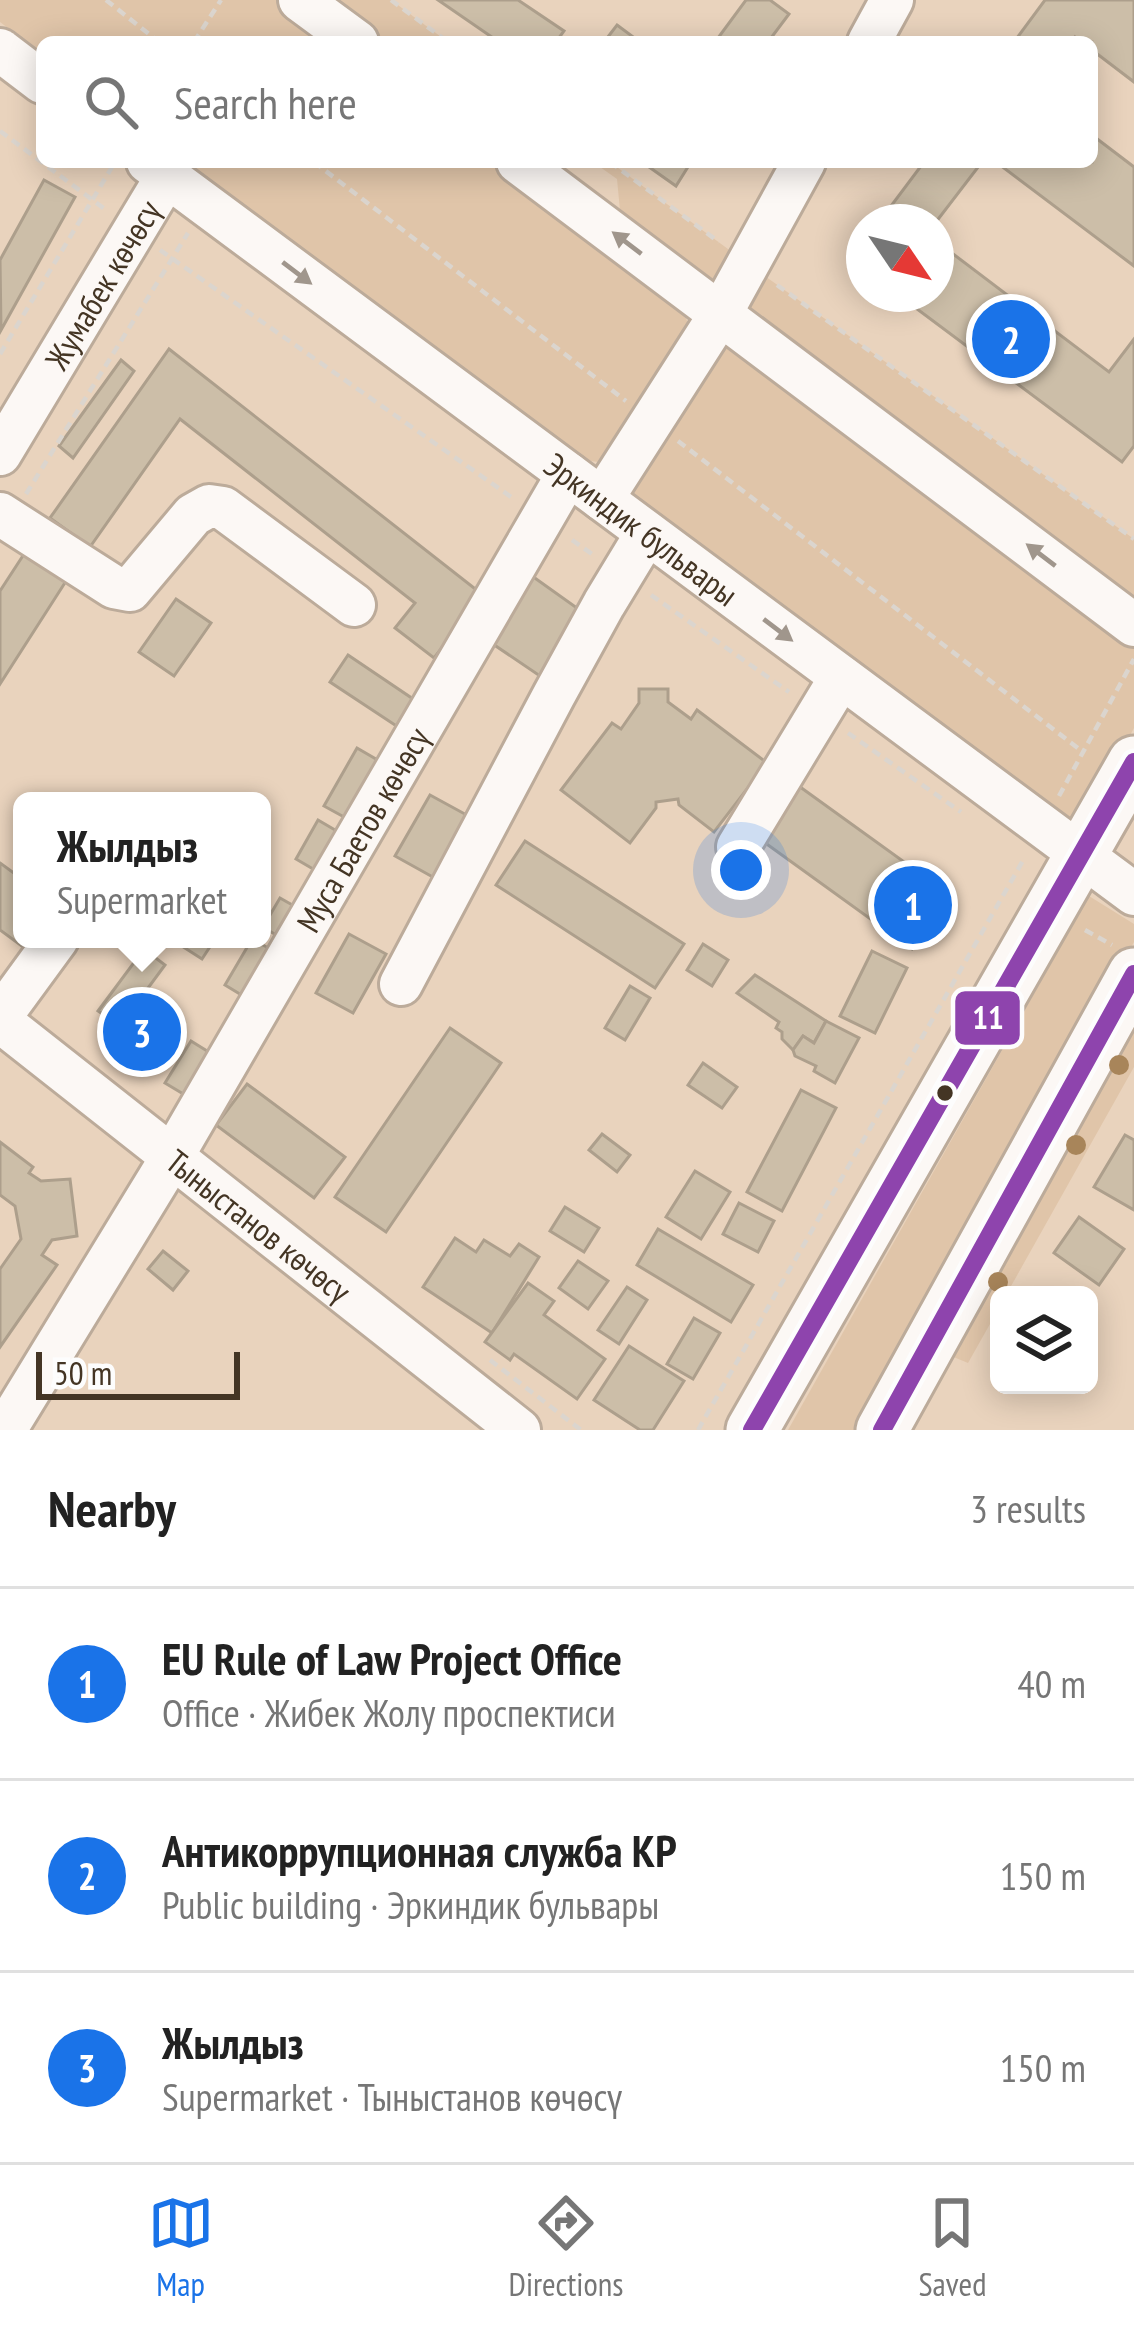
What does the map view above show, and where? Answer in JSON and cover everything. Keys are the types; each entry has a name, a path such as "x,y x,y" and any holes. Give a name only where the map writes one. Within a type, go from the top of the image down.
{"main road":[{"path":"752,1430 1134,762"},
{"path":"882,1430 1131,964"}],"street":[{"path":"300,0 349,36"},
{"path":"872,36 892,0"},
{"path":"0,50 36,77"},
{"path":"526,168 1134,626"},
{"path":"602,500 721,313 801,168"},
{"name":"Жумабек көчөсү","path":"0,454 158,169"},
{"name":"Эркиндик бульвары","path":"158,169 1134,894"},
{"name":"Муса Баетов көчөсү","path":"5,1430 172,1157 568,474"},
{"path":"6,519 114,587 130,590 193,515 208,506 223,508 354,604"},
{"path":"401,984 554,695 647,533"},
{"path":"739,847 841,677"},
{"path":"0,1019 51,948"},
{"name":"Тыныстанов көчөсү","path":"0,1019 519,1430"}],"path":[{"path":"106,0 151,36"},
{"path":"198,36 221,0"},
{"path":"391,0 440,36"},
{"path":"0,131 36,158"},
{"path":"50,168 106,210"},
{"path":"0,354 111,168"},
{"path":"322,168 1083,752"},
{"path":"618,168 1134,539"},
{"path":"6,519 194,223"},
{"path":"159,250 188,271"},
{"path":"1049,813 1134,658"},
{"path":"701,1429 1024,856"},
{"path":"1073,924 1131,964"}],"shaded area":[{"path":"0,0 276,0 323,36 36,36 36,49 0,22"},
{"path":"325,0 391,0 440,36 374,36"},
{"path":"193,168 498,168 675,303 690,329 608,458 598,462 577,459"},
{"path":"601,168 618,168 732,252 711,281 621,221 617,179"},
{"path":"762,274 1134,539 1134,604 752,323 749,306"},
{"path":"727,347 747,354 1134,647 1134,728 1091,806 1067,820 637,501 633,477 715,351"},
{"path":"1089,896 1134,924 1134,942 856,1430 788,1430"},
{"path":"1134,1013 1134,1067 1011,1286 990,1286 990,1324 968,1363 944,1353"}],"building":[{"path":"438,0 518,0 564,31 560,36 490,36"},
{"path":"746,0 770,0 789,14 772,36 719,36"},
{"path":"1045,0 1134,0 1134,82 1098,55 1098,36 1018,36"},
{"path":"617,25 632,36 609,36"},
{"path":"1098,140 1134,167 1134,266 1004,168 1098,168"},
{"path":"650,168 687,168 676,186"},
{"path":"920,168 977,168 950,204 892,204"},
{"path":"44,180 75,197 1,330 0,260"},
{"path":"954,255 1109,372 1134,339 1134,446 1122,462 921,312 954,312"},
{"path":"169,349 483,595 434,658 395,628 415,603 180,419 90,547 50,518"},
{"path":"121,360 134,371 73,458 59,446"},
{"path":"26,551 68,578 0,684 0,591"},
{"path":"532,576 584,613 540,676 487,640"},
{"path":"176,599 211,623 174,676 139,652"},
{"path":"348,655 419,703 401,729 330,682"},
{"path":"639,689 668,689 668,702 691,719 697,710 767,763 714,832 679,805 678,799 656,802 630,843 561,790 612,723 621,729 639,703"},
{"path":"357,748 388,766 355,823 324,806"},
{"path":"796,784 950,895 912,949 757,837"},
{"path":"430,795 474,819 440,881 395,856"},
{"path":"318,820 347,837 325,876 296,859"},
{"path":"525,841 684,944 655,988 496,885"},
{"path":"0,863 13,872 13,940 0,930"},
{"path":"280,898 303,911 286,941 271,932 271,913"},
{"path":"349,934 386,954 353,1013 316,993"},
{"path":"703,944 728,960 712,986 687,970"},
{"path":"185,948 209,948 202,959"},
{"path":"247,948 268,948 281,955 253,1002 225,985"},
{"path":"144,949 165,965 120,1026 98,1011"},
{"path":"872,951 907,968 875,1033 840,1016"},
{"path":"755,975 826,1021 814,1043 803,1036 793,1050 776,1028 779,1022 737,993"},
{"path":"630,986 650,998 625,1040 605,1028"},
{"path":"145,1002 170,1021 139,1061 115,1042"},
{"path":"826,1021 859,1038 835,1083 793,1050 803,1036 814,1043"},
{"path":"450,1028 501,1063 386,1232 335,1197"},
{"path":"191,1041 220,1059 195,1101 165,1083"},
{"path":"703,1063 737,1087 722,1108 688,1085"},
{"path":"247,1084 345,1157 314,1198 216,1125"},
{"path":"801,1090 836,1108 782,1211 747,1192"},
{"path":"602,1134 630,1155 617,1172 589,1150"},
{"path":"1125,1135 1134,1140 1134,1210 1094,1187"},
{"path":"0,1142 33,1167 29,1173 41,1181 70,1179 77,1236 52,1240 42,1255 57,1265 0,1347 0,1269 21,1239 15,1206 0,1195"},
{"path":"695,1171 730,1192 701,1239 666,1217"},
{"path":"739,1203 774,1221 758,1252 723,1234"},
{"path":"565,1207 599,1228 584,1252 550,1231"},
{"path":"1079,1217 1124,1249 1099,1285 1054,1253"},
{"path":"658,1229 753,1285 731,1322 637,1265"},
{"path":"455,1238 476,1252 484,1240 510,1256 519,1244 539,1257 492,1333 423,1287"},
{"path":"163,1251 188,1271 173,1290 148,1269"},
{"path":"578,1261 608,1281 588,1309 559,1288"},
{"path":"528,1283 554,1301 544,1315 605,1359 577,1399 514,1354 510,1360 485,1342"},
{"path":"627,1287 647,1300 619,1344 598,1330"},
{"path":"694,1318 720,1333 693,1379 667,1364"},
{"path":"629,1346 684,1381 653,1430 640,1430 594,1400"}],"transit line":[{"name":"11","path":"752,1430 1134,762"},
{"name":"11","path":"882,1430 1134,974"}],"place":[{"name":"Антикоррупционная служба КР","path":"1011,339"},
{"name":"EU Rule of Law Project Office","path":"913,905"},
{"name":"Жылдыз","path":"142,1032"}]}
